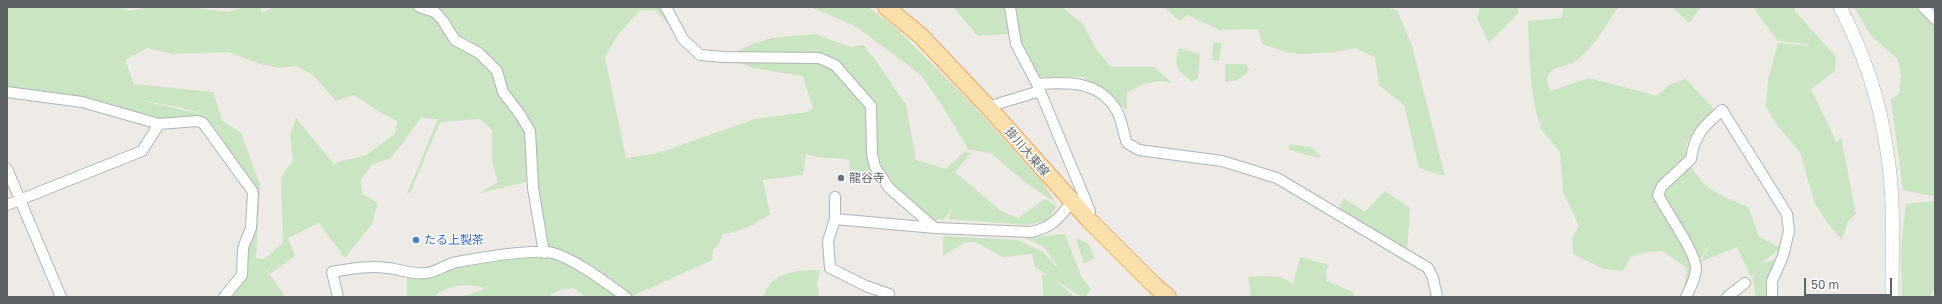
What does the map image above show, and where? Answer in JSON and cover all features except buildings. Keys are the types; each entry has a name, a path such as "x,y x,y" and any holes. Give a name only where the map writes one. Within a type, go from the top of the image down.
{"main road":[{"name":"掛川大東線","path":"886,7 921,36 990,109 1072,202 1165,296"}],"street":[{"path":"419,7 435,12 455,40 479,53 497,71 502,92 519,113 530,131 533,188 544,253"},
{"path":"666,7 682,39 700,54 724,57 819,58 835,65 871,106 872,154 875,167 889,188 935,228"},
{"path":"1010,7 1016,44 1039,87 1090,212 1088,219"},
{"path":"1840,7 1865,62 1882,117 1888,152 1890,180 1892,297"},
{"path":"1923,7 1935,19"},
{"path":"990,109 1000,102 1039,87 1069,82 1088,86 1107,97 1118,112 1127,143 1139,150 1222,161 1277,178 1428,268 1433,278 1437,297"},
{"path":"7,92 82,102 159,124 197,121 203,124 253,192 251,228 242,248 242,275 224,297"},
{"path":"1686,297 1692,285 1696,269 1693,258 1658,195 1662,186 1691,159 1693,144 1698,135 1722,110 1787,214 1789,231 1783,256 1772,281 1772,297"},
{"path":"7,205 142,151 159,124"},
{"path":"7,169 61,297"},
{"path":"835,197 835,219 828,241 830,268 866,286 889,294 889,297"},
{"path":"835,219 935,228 1031,232 1045,229 1055,222 1072,202"},
{"path":"338,297 332,272 351,268 385,267 422,274 430,273 452,263 478,258 544,253 553,253 579,266 626,297"},
{"path":"1727,297 1745,283"}],"green space":[{"path":"7,7 119,7 130,11 147,7 189,7 228,12 244,7 261,7 262,13 274,7 666,7 683,39 655,10 639,11 617,36 605,57 626,158 653,154 670,149 755,119 807,112 813,108 803,76 753,68 724,57 753,44 772,38 815,34 850,47 863,45 876,61 906,105 916,160 946,169 964,152 971,153 955,172 1001,211 1018,218 1045,199 1057,206 1048,220 1028,225 948,219 953,207 944,219 926,221 899,189 871,173 850,171 849,160 817,157 806,154 803,175 763,180 770,214 748,227 723,234 719,244 713,250 712,260 630,297 585,297 574,288 562,289 551,294 552,297 466,297 464,296 485,289 473,285 465,285 444,290 434,297 407,297 407,278 432,277 442,273 452,263 511,255 543,246 531,164 527,182 479,193 498,182 492,160 492,130 480,119 440,122 411,191 407,194 438,119 421,118 391,158 373,164 361,179 362,194 378,203 372,224 345,258 319,223 288,238 295,256 270,274 261,264 282,291 284,297 224,297 242,275 253,192 203,124 159,124 82,102 7,93","holes":["148,48 172,54 227,52 261,64 279,68 296,66 313,75 336,101 354,95 397,121 395,134 366,155 335,163 347,171 333,163 296,118 290,135 293,161 281,177 283,243 264,259 256,258 260,185 241,133 220,119 222,119 213,92 134,84 125,60","135,99 179,107 206,115"]},
{"path":"811,7 868,7 895,27 967,99 1041,180 1056,203 1026,183 992,154 968,149 943,107 921,75 855,26"},
{"path":"953,7 1062,7 1083,24 1096,49 1111,67 1154,67 1172,83 1160,81 1149,83 1127,93 1127,110 1083,77 1037,77 1009,34 978,36"},
{"path":"1164,7 1384,7 1397,10 1412,46 1445,176 1419,168 1404,105 1379,85 1375,57 1354,48 1336,52 1301,54 1286,52 1262,44 1258,29 1220,30 1187,15 1180,21"},
{"path":"1481,7 1518,7 1518,14 1489,43 1477,18"},
{"path":"1564,7 1618,7 1599,36 1583,55 1573,63 1551,71 1547,80 1550,91 1589,78 1657,96 1669,85 1686,79 1714,109 1687,142 1685,159 1704,184 1720,195 1748,207 1759,237 1781,248 1760,264 1777,259 1769,297 1756,297 1753,278 1756,271 1751,277 1737,247 1700,262 1716,236 1698,262 1683,297 1687,268 1662,251 1646,252 1631,257 1623,271 1604,269 1573,254 1572,239 1579,226 1563,192 1560,152 1540,128 1545,111 1540,124 1532,87 1528,33 1528,21 1561,18"},
{"path":"1672,7 1701,7 1689,23"},
{"path":"1753,7 1794,7 1795,11 1836,57 1835,71 1811,89 1837,143 1841,137 1856,214 1848,221 1842,240 1829,225 1815,204 1800,152 1777,125 1766,107 1768,80 1778,43 1809,46 1808,44 1778,41"},
{"path":"1854,7 1919,7 1935,19 1935,193 1932,196 1903,190 1891,99 1899,94 1901,75 1898,59 1871,36"},
{"path":"1213,42 1222,43 1219,61 1212,60"},
{"path":"1179,48 1200,54 1198,78 1192,82 1178,68 1176,60"},
{"path":"1225,64 1246,64 1249,70 1238,79 1225,82"},
{"path":"1289,144 1310,147 1321,156 1319,158 1289,150"},
{"path":"1385,191 1410,208 1407,251 1338,209 1344,198 1365,212"},
{"path":"1935,201 1935,287 1930,297 1902,297 1901,247 1906,204"},
{"path":"1065,234 1082,278 1091,289 1085,297 1082,297 1035,267 1032,254 1003,257 975,242 964,243 943,256 943,236 1018,240 1043,252 1060,270 1044,247 1025,238"},
{"path":"1076,239 1087,243 1093,254 1094,258 1084,264"},
{"path":"1300,257 1329,265 1326,271 1327,281 1353,292 1355,297 1251,297 1248,277 1278,277 1289,281 1293,285"},
{"path":"820,270 817,283 819,297 763,297 767,288 779,277 794,272"},
{"path":"1042,274 1051,277 1075,297 1043,297"}],"place":[{"name":"龍谷寺","path":"841,178"},
{"name":"たる上製茶","path":"416,240"}]}
